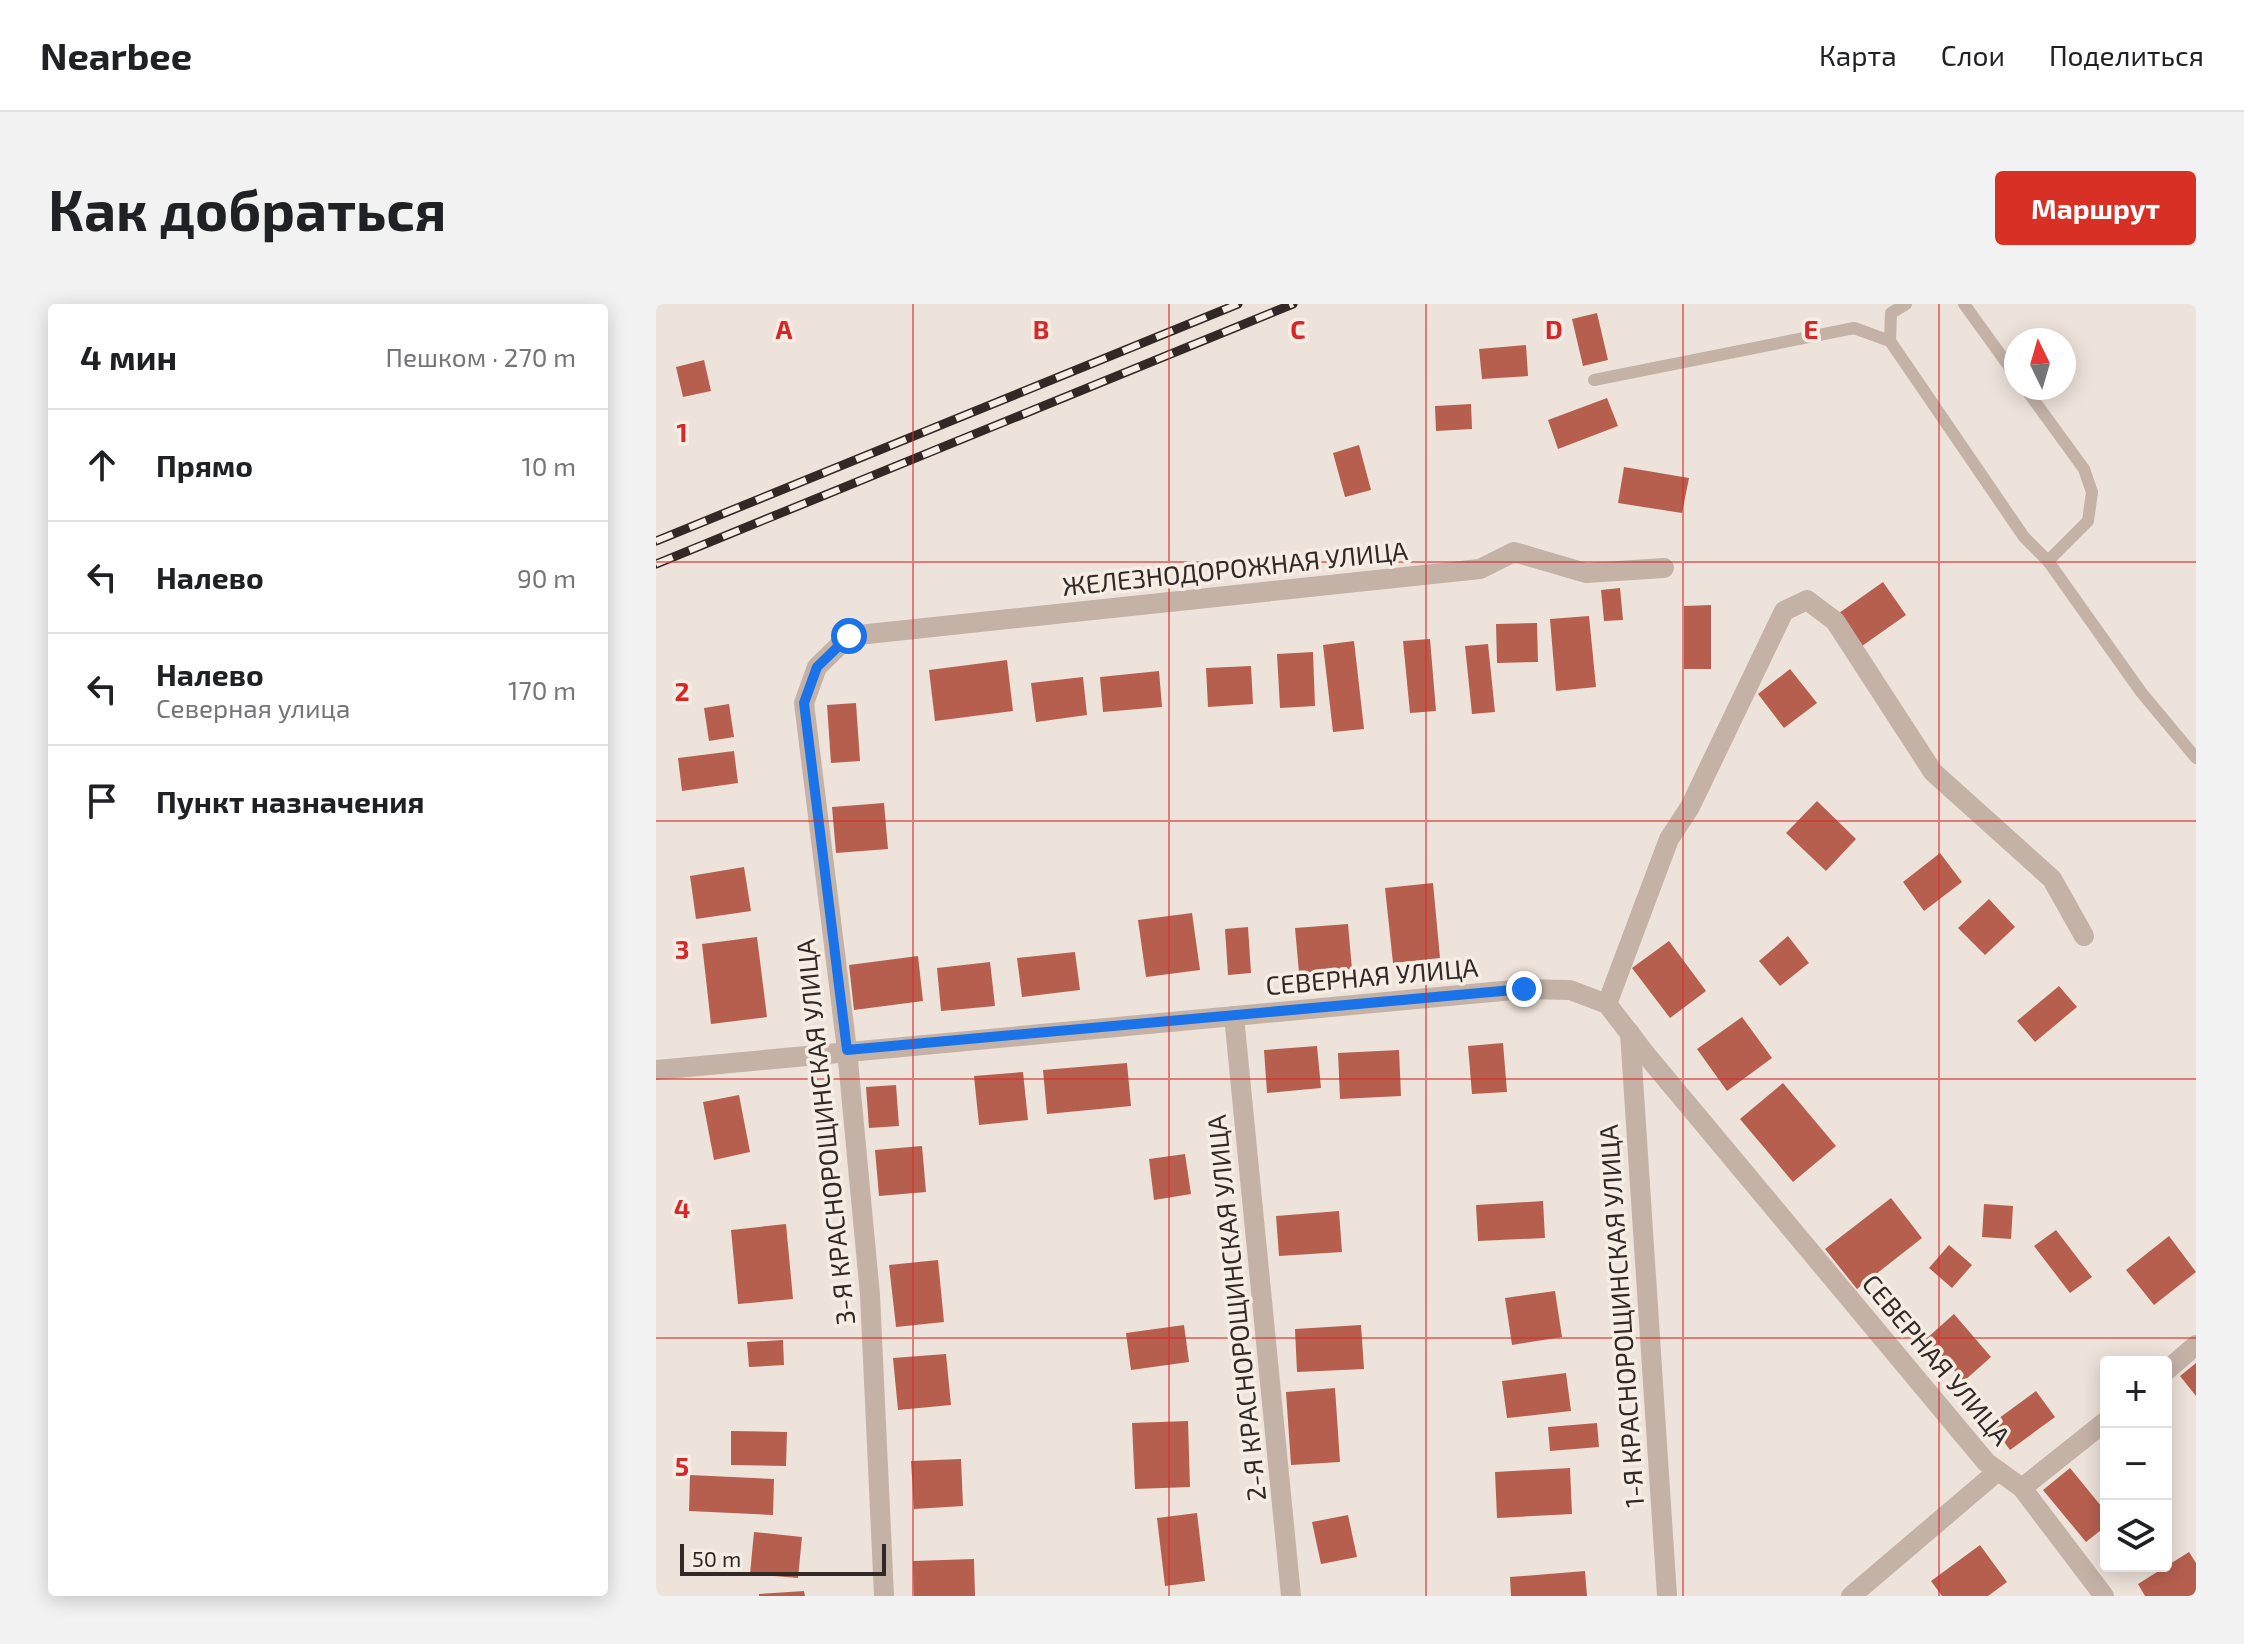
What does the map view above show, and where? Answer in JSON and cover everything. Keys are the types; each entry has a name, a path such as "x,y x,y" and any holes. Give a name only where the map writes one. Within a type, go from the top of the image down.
{"street":[{"name":"ЖЕЛЕЗНОДОРОЖНАЯ УЛИЦА","path":"817,667 849,636 1480,569 1514,552 1586,573 1664,568"},
{"path":"1607,1004 1669,839 1690,807 1784,611 1807,600 1835,621 1933,772 2052,879 2084,936"},
{"name":"3-Я КРАСНОРОЩИНСКАЯ УЛИЦА","path":"817,667 804,703 847,1050 870,1295 884,1596"},
{"name":"СЕВЕРНАЯ УЛИЦА","path":"656,1070 1524,989 1570,990 1607,1004 1986,1462 2022,1488 2104,1596"},
{"name":"2-Я КРАСНОРОЩИНСКАЯ УЛИЦА","path":"1234,1016 1291,1596"},
{"name":"1-Я КРАСНОРОЩИНСКАЯ УЛИЦА","path":"1630,1033 1667,1596"},
{"path":"2172,1366 2196,1345"},
{"path":"2022,1488 2100,1426"},
{"path":"1851,1596 1998,1471"}],"lane":[{"path":"1890,341 1891,313 1906,304"},
{"path":"1964,304 2004,359"},
{"path":"1594,380 1854,328 1890,341 2024,537 2048,561 2141,692 2196,758"},
{"path":"2034,400 2084,469 2092,492 2088,521 2048,561"}],"building":[{"path":"1597,313 1608,360 1583,366 1572,319"},
{"path":"1526,345 1528,376 1482,379 1479,349"},
{"path":"704,360 711,391 683,397 676,367"},
{"path":"1607,398 1618,426 1558,449 1548,420"},
{"path":"1471,404 1472,429 1436,431 1435,406"},
{"path":"1359,445 1371,490 1345,497 1333,453"},
{"path":"1624,467 1689,478 1682,513 1618,503"},
{"path":"1883,582 1906,615 1862,646 1839,613"},
{"path":"1620,588 1623,620 1604,621 1601,590"},
{"path":"1711,605 1711,669 1684,669 1684,606"},
{"path":"1589,616 1596,687 1556,691 1550,619"},
{"path":"1537,623 1538,662 1497,663 1496,624"},
{"path":"1430,639 1436,711 1410,713 1403,641"},
{"path":"1354,641 1364,729 1333,732 1323,645"},
{"path":"1488,644 1495,712 1472,714 1465,646"},
{"path":"1313,652 1315,706 1280,708 1277,654"},
{"path":"1007,660 1013,711 935,721 929,670"},
{"path":"1251,666 1253,704 1208,707 1206,668"},
{"path":"1790,669 1817,703 1784,728 1758,694"},
{"path":"1159,671 1162,707 1103,712 1100,677"},
{"path":"1083,677 1087,715 1036,722 1031,683"},
{"path":"856,703 860,761 831,763 827,705"},
{"path":"729,704 734,737 709,741 704,708"},
{"path":"734,751 738,783 682,791 678,758"},
{"path":"1817,801 1856,839 1826,871 1786,833"},
{"path":"884,803 888,849 836,853 832,807"},
{"path":"1940,853 1962,882 1924,911 1903,882"},
{"path":"744,867 751,911 696,919 690,876"},
{"path":"1433,883 1440,958 1393,963 1385,888"},
{"path":"1989,899 2015,927 1985,955 1958,928"},
{"path":"1192,913 1200,970 1146,977 1138,920"},
{"path":"1348,924 1352,969 1299,973 1295,928"},
{"path":"1248,927 1251,973 1228,975 1225,929"},
{"path":"1788,936 1809,963 1780,986 1759,961"},
{"path":"757,937 767,1017 711,1024 702,944"},
{"path":"1669,941 1706,991 1670,1018 1632,968"},
{"path":"1075,952 1080,990 1022,997 1017,958"},
{"path":"918,956 923,1001 854,1010 849,965"},
{"path":"990,962 995,1006 941,1011 937,968"},
{"path":"2059,986 2077,1007 2035,1042 2017,1021"},
{"path":"1742,1017 1772,1058 1727,1091 1697,1049"},
{"path":"1503,1043 1507,1092 1472,1094 1468,1046"},
{"path":"1317,1046 1321,1088 1267,1093 1264,1050"},
{"path":"1399,1050 1401,1096 1340,1099 1338,1053"},
{"path":"1127,1063 1131,1106 1047,1114 1043,1070"},
{"path":"1023,1072 1028,1120 979,1125 974,1076"},
{"path":"1783,1083 1836,1146 1793,1182 1740,1119"},
{"path":"896,1085 899,1126 869,1128 866,1087"},
{"path":"739,1095 750,1152 714,1160 703,1102"},
{"path":"922,1146 926,1192 879,1196 875,1150"},
{"path":"1185,1154 1191,1194 1154,1200 1149,1159"},
{"path":"1891,1198 1922,1238 1857,1289 1825,1249"},
{"path":"1543,1201 1545,1238 1478,1241 1476,1205"},
{"path":"1984,1204 2013,1206 2011,1239 1982,1237"},
{"path":"1339,1211 1342,1252 1279,1256 1276,1216"},
{"path":"786,1224 793,1299 738,1304 731,1230"},
{"path":"2056,1230 2092,1277 2070,1293 2034,1246"},
{"path":"2169,1236 2196,1272 2154,1305 2126,1270"},
{"path":"1949,1245 1972,1265 1952,1288 1929,1268"},
{"path":"938,1260 944,1322 896,1327 889,1265"},
{"path":"1555,1291 1562,1337 1512,1345 1505,1298"},
{"path":"1954,1314 1991,1357 1964,1381 1926,1339"},
{"path":"1184,1325 1189,1362 1131,1370 1126,1333"},
{"path":"1361,1325 1364,1369 1297,1372 1295,1329"},
{"path":"783,1340 784,1365 749,1367 747,1342"},
{"path":"946,1354 951,1405 898,1410 893,1358"},
{"path":"2196,1363 2196,1396 2180,1376"},
{"path":"1566,1373 1571,1411 1507,1418 1502,1381"},
{"path":"1335,1388 1340,1462 1291,1465 1286,1392"},
{"path":"2036,1391 2055,1417 2010,1450 1991,1424"},
{"path":"1188,1421 1190,1487 1135,1489 1132,1423"},
{"path":"1597,1423 1599,1447 1550,1451 1548,1427"},
{"path":"731,1431 787,1432 786,1466 731,1465"},
{"path":"961,1459 963,1506 914,1509 911,1461"},
{"path":"1570,1468 1572,1514 1497,1518 1495,1472"},
{"path":"2070,1468 2100,1505 2100,1531 2086,1542 2043,1490"},
{"path":"690,1475 774,1479 773,1515 689,1511"},
{"path":"1197,1513 1205,1581 1165,1586 1157,1518"},
{"path":"1348,1515 1357,1557 1321,1564 1312,1522"},
{"path":"754,1532 802,1537 798,1578 750,1574"},
{"path":"1980,1545 2007,1582 1988,1596 1942,1596 1931,1581"},
{"path":"2189,1552 2196,1563 2196,1596 2145,1596 2138,1584 2157,1572 2172,1572 2172,1563"},
{"path":"974,1559 975,1596 914,1596 913,1561"},
{"path":"1585,1571 1587,1596 1511,1596 1510,1577"},
{"path":"804,1591 805,1596 759,1596 759,1594"}],"railway":[{"path":"656,541 1238,304"},
{"path":"656,564 1293,304"}],"route":[{"path":"849,636 817,667 804,703 847,1050 1524,989"}]}
